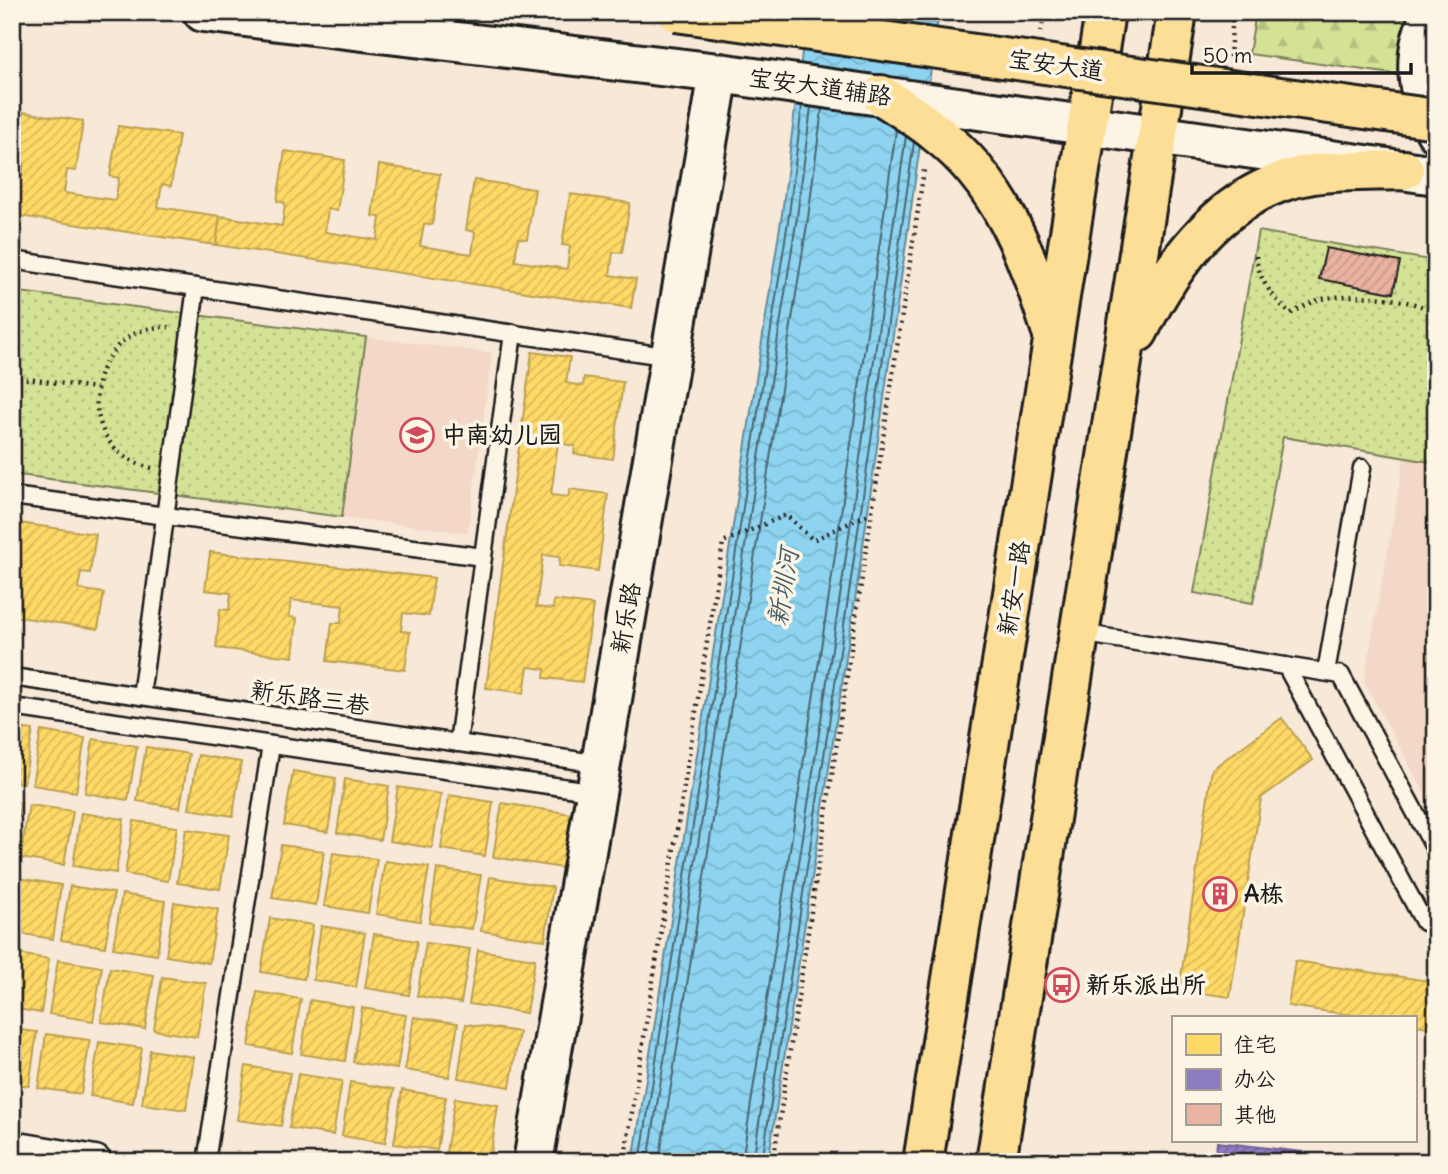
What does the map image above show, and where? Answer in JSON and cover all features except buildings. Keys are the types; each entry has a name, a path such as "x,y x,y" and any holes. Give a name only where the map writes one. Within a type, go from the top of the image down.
{"main road":[{"name":"宝安大道辅路","path":"203,12 719,73 1420,173"},
{"name":"宝安大道","path":"676,12 1436,119"},
{"path":"1433,12 1419,53 1418,80 1424,109 1436,132"},
{"name":"新安一路","path":"923,1162 1105,13"},
{"path":"1086,591 1176,19"},
{"name":"新乐路","path":"533,1162 719,73"},
{"path":"881,95 935,156 967,160 1009,216 1026,253 1053,338"},
{"path":"1121,366 1157,294 1177,262 1198,238 1232,209 1281,182 1311,174 1420,173"},
{"path":"996,1162 1079,635"}],"street":[{"path":"12,1148 95,1162"}],"lane":[{"path":"12,260 671,357"},
{"path":"141,696 196,287"},
{"path":"458,743 513,333"},
{"path":"1326,673 1362,468"},
{"path":"12,496 483,557"},
{"path":"1086,591 1079,635 1341,675 1436,851"},
{"path":"1286,666 1424,922 1436,924"},
{"name":"新乐路三巷","path":"12,677 458,743 598,778"},
{"path":"12,707 271,745 598,778"},
{"path":"206,1162 271,745"}],"path":[{"path":"773,1162 870,514 935,156"},
{"path":"1256,256 1258,271 1267,290 1290,314 1316,300 1336,298 1385,298 1436,313"},
{"path":"172,469 140,465 120,453 104,434 96,412 96,388 103,365 117,346 137,333 159,327 190,331"},
{"path":"12,377 96,388"},
{"path":"624,1162 723,542 786,516 813,540 870,514"}],"shaded area":[{"name":"中南幼儿园","path":"366,337 492,353 468,533 342,517"},
{"path":"1404,458 1436,463 1436,814 1364,682"}],"green space":[{"path":"1256,12 1360,12 1436,23 1436,80 1249,54"},
{"path":"1258,231 1436,261 1436,463 1283,437 1253,603 1194,593"},
{"path":"12,291 366,337 342,517 12,474"}],"water":[{"name":"新圳河","path":"807,12 939,12 858,580 768,1162 633,1162 782,214"}],"place":[{"name":"中南幼儿园","path":"417,435"},
{"name":"A栋","path":"1220,894"},
{"name":"新乐派出所","path":"1062,985"}]}
